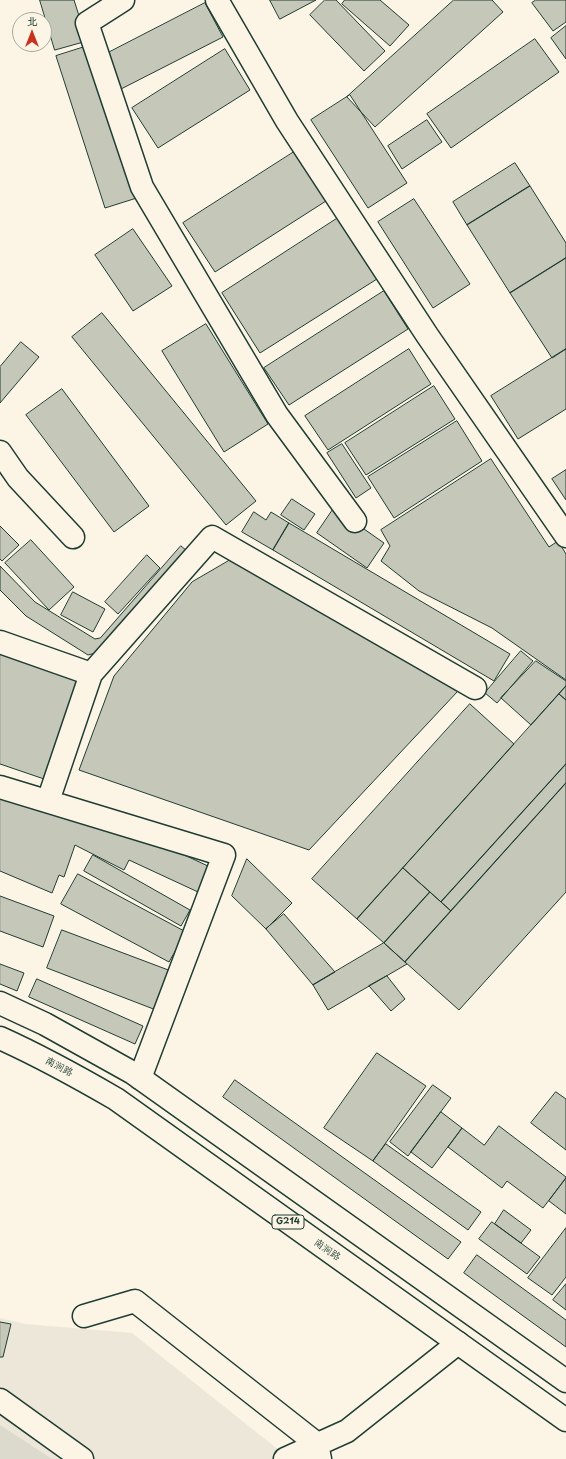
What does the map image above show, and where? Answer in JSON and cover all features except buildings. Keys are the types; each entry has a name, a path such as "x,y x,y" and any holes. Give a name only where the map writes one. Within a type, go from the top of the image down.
{"main road":[{"path":"123,0 87,24 142,187 277,416 355,521"},
{"path":"217,0 291,127 427,335 566,536"},
{"path":"0,452 18,478 73,537"},
{"path":"48,801 91,674 212,537 475,688"},
{"path":"0,642 91,674"},
{"path":"0,786 224,855 140,1078"},
{"path":"0,1003 46,1024 87,1046 140,1078 566,1381"},
{"name":"南涧路","path":"0,1038 31,1052 116,1099 566,1420"},
{"path":"84,1316 135,1301 319,1452"},
{"path":"285,1459 319,1452 458,1343"},
{"path":"0,1400 82,1459"}],"shaded area":[{"path":"0,1318 25,1324 132,1333 290,1459 0,1459"},
{"path":"0,1425 52,1459 0,1459"}]}
